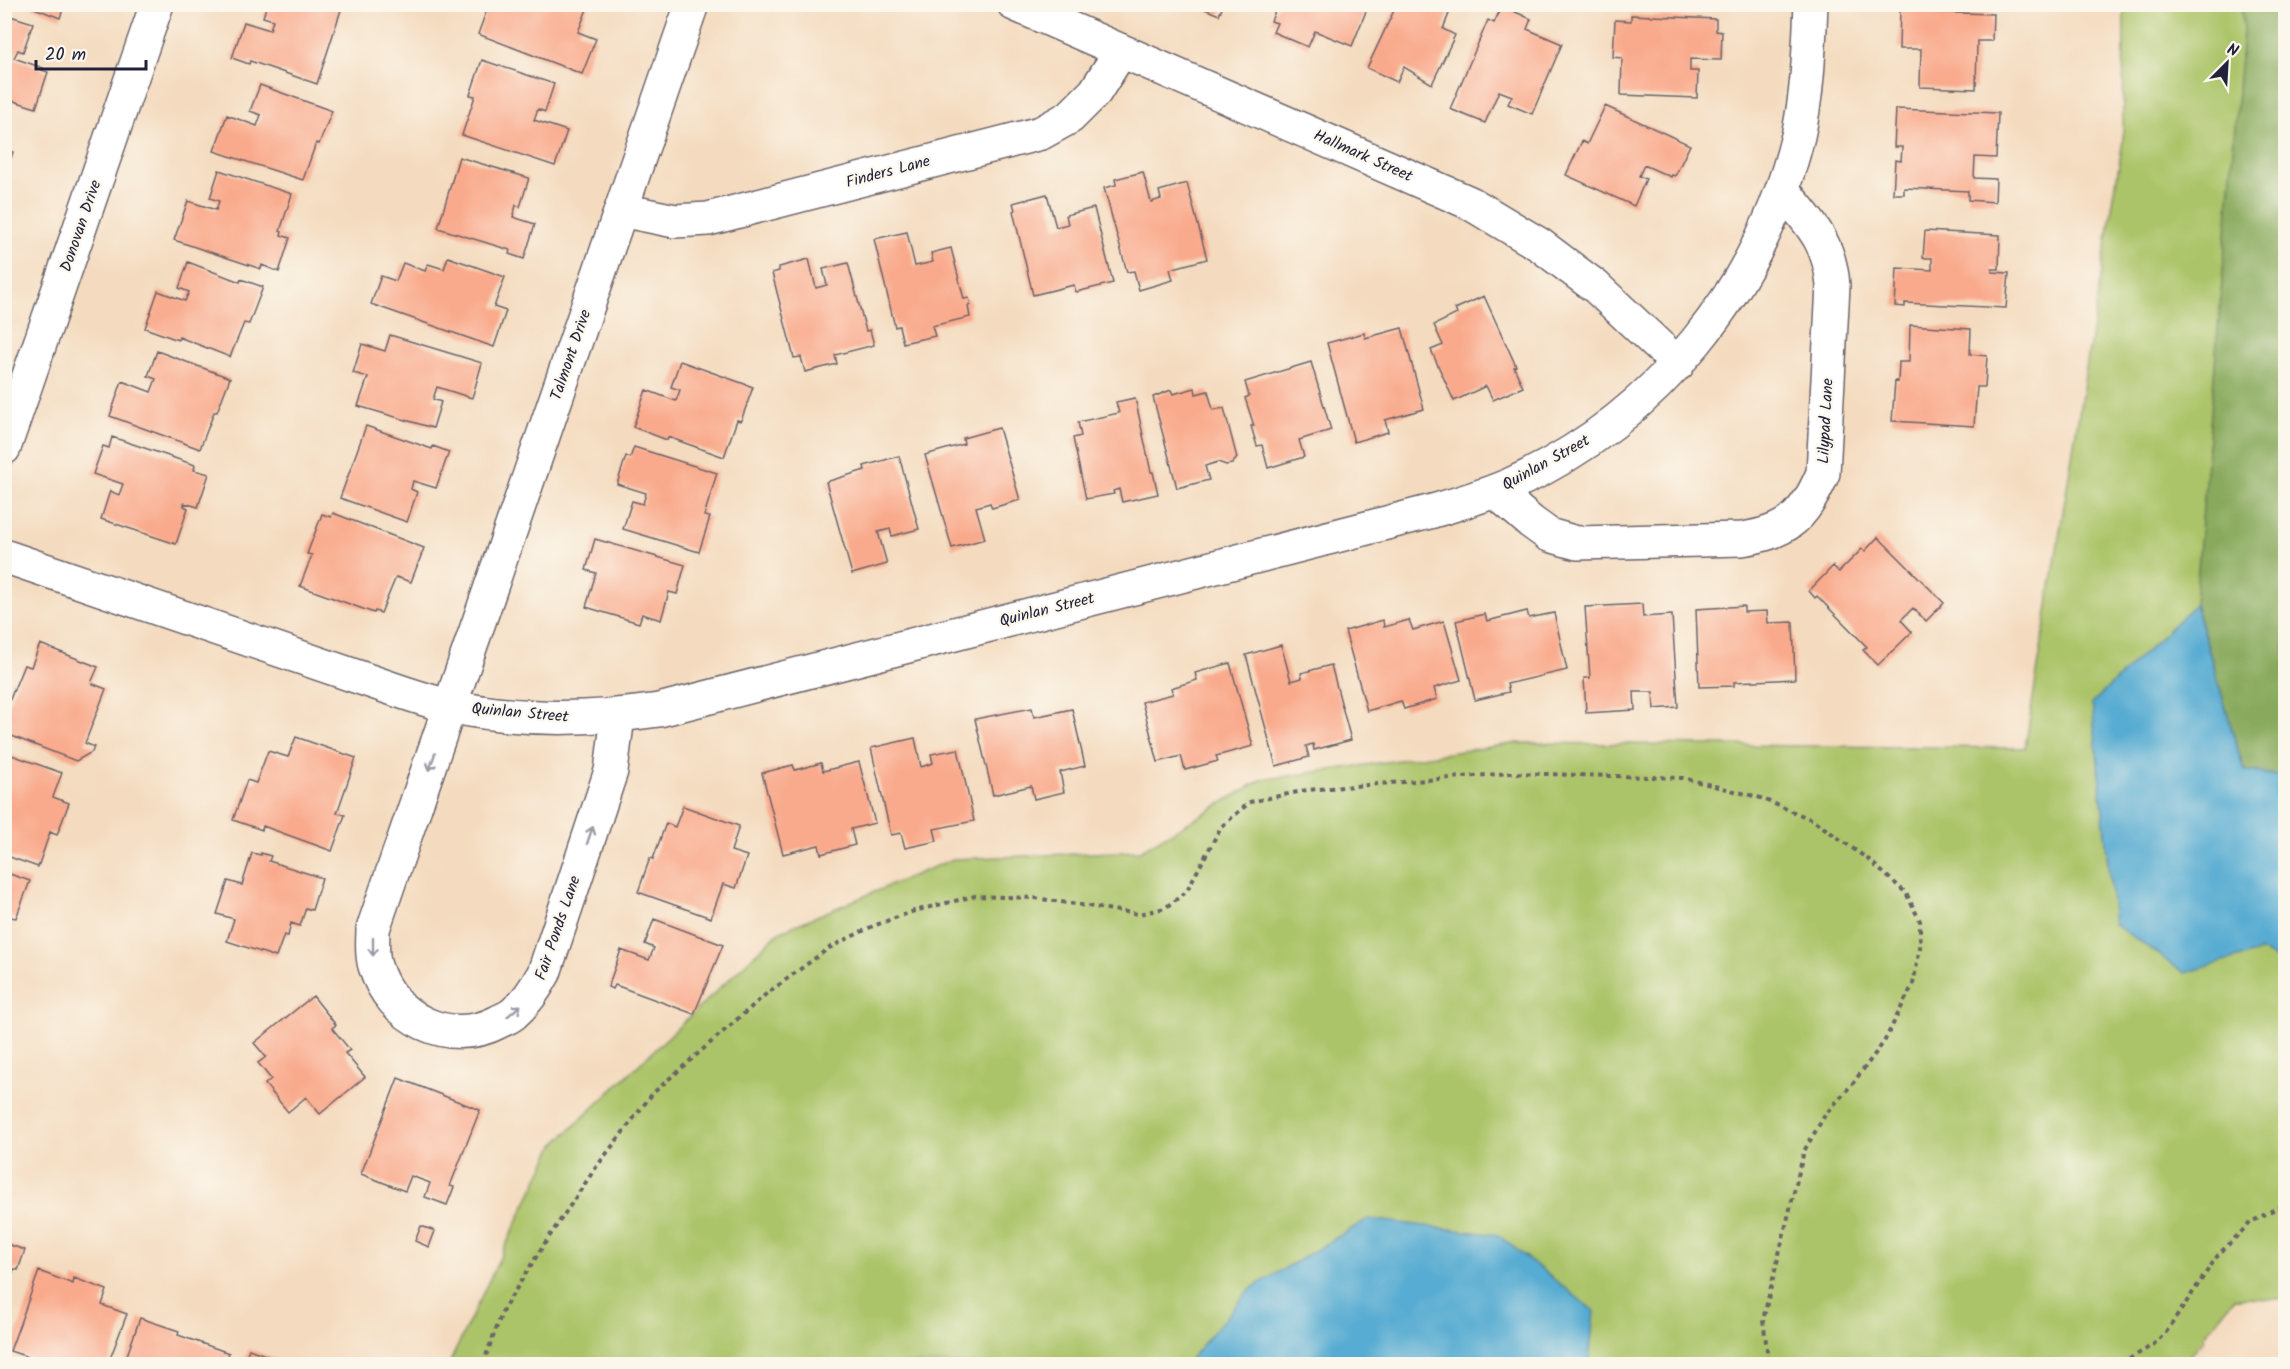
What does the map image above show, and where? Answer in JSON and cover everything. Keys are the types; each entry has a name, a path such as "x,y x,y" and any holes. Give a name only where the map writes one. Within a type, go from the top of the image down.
{"street":[{"name":"Donovan Drive","path":"4,448 157,4"},
{"name":"Talmont Drive","path":"451,706 692,4"},
{"name":"Hallmark Street","path":"1014,4 1470,203 1540,245 1596,287 1678,364"},
{"name":"Quinlan Street","path":"4,556 399,692 493,714 554,719 618,716 682,704 1433,511 1495,491 1524,478 1579,447 1627,413 1678,364 1721,310 1757,249 1782,189 1798,134 1809,64 1811,4"},
{"name":"Finders Lane","path":"621,210 675,221 708,219 1041,133 1070,117 1095,92 1122,51"},
{"name":"Lilypad Lane","path":"1495,491 1549,535 1577,543 1742,539 1764,536 1792,522 1811,501 1823,473 1833,286 1831,264 1822,240 1782,189"},
{"name":"Fair Ponds Lane","path":"451,706 374,929 373,955 375,966 387,992 406,1014 430,1027 460,1033 487,1028 513,1015 535,991 544,973 611,771 618,716"}],"path":[{"path":"483,1365 503,1310 594,1170 653,1093 765,995 829,948 873,926 914,911 975,896 1035,898 1139,914 1165,908 1186,892 1221,827 1250,802 1307,790 1510,773 1683,778 1758,797 1813,820 1869,860 1906,893 1920,921 1920,948 1913,984 1884,1042 1825,1115 1804,1151 1763,1320 1769,1365"},
{"path":"1995,1365 2124,1362 2153,1345 2167,1330 2218,1255 2251,1222 2286,1203"}],"green space":[{"path":"2124,5 2285,5 2285,1299 2234,1298 2183,1364 449,1364 554,1145 779,932 953,859 1140,851 1261,780 1518,743 2025,748 2123,140"},
{"path":"2242,5 2285,5 2285,777 2244,770 2195,604 2243,31"}],"water":[{"path":"2195,604 2244,770 2285,777 2285,964 2262,951 2185,973 2114,924 2092,703"},
{"path":"1368,1219 1498,1235 1594,1311 1589,1364 1186,1364 1250,1289"}],"building":[{"path":"24,4 65,4 60,18"},
{"path":"267,4 325,4 341,10 317,84 250,61 249,64 232,58 244,22 270,30 273,20 263,17"},
{"path":"489,4 589,4 578,32 596,39 582,74 478,34"},
{"path":"1193,4 1224,4 1219,15"},
{"path":"1278,4 1369,4 1352,46 1315,31 1308,47 1273,32 1277,23 1271,21"},
{"path":"1397,4 1436,4 1450,11 1443,29 1455,35 1432,84 1404,67 1397,82 1367,68"},
{"path":"1502,6 1531,19 1527,29 1562,44 1532,114 1508,104 1512,96 1499,91 1485,123 1450,109 1488,20 1494,23"},
{"path":"1900,6 1926,6 1926,12 1993,14 1992,41 1977,41 1976,89 1920,87 1921,49 1899,49"},
{"path":"4,14 33,23 23,52 18,50 14,58 48,72 36,108 4,98"},
{"path":"1631,15 1716,19 1716,31 1722,32 1721,60 1690,59 1690,71 1698,71 1697,98 1621,95 1622,58 1613,57 1615,20 1631,21"},
{"path":"482,60 554,84 545,112 538,109 534,120 567,131 555,166 462,135 475,96 470,95"},
{"path":"260,85 332,111 319,144 316,143 303,180 214,151 227,115 257,126 261,115 250,111"},
{"path":"1605,106 1690,145 1675,176 1671,177 1644,165 1639,176 1646,179 1634,206 1566,175 1582,141 1587,144"},
{"path":"1896,109 1998,113 1996,158 1975,157 1974,178 1996,179 1995,202 1968,200 1968,191 1904,188 1904,194 1893,194 1895,160 1901,161 1902,147 1894,147"},
{"path":"4,150 13,152 5,176 4,176"},
{"path":"459,157 529,178 520,207 516,205 513,217 535,224 524,259 509,254 510,250 438,228"},
{"path":"219,170 292,194 280,231 281,235 290,238 279,272 262,265 261,269 174,240 188,201 216,210 219,201 210,198"},
{"path":"1143,172 1151,202 1161,199 1159,191 1187,183 1207,259 1170,269 1173,280 1139,290 1134,271 1127,272 1104,188 1116,185 1115,179"},
{"path":"1047,194 1056,227 1068,224 1066,215 1094,208 1113,283 1076,292 1074,285 1033,295 1013,203"},
{"path":"1925,231 2000,235 1999,269 1992,269 1992,272 2009,273 2006,308 1905,303 1905,307 1895,306 1897,268 1932,270 1932,258 1923,258"},
{"path":"907,232 915,266 933,262 931,253 951,248 964,299 969,298 971,305 968,306 970,317 932,326 935,336 903,343 899,326 895,327 874,239"},
{"path":"448,257 505,277 494,307 506,311 494,347 371,304 381,276 396,281 403,263 425,271 428,264 444,269"},
{"path":"809,259 816,288 827,285 823,269 848,263 866,331 870,330 874,345 835,355 837,364 805,372 801,357 794,358 772,273 779,271 779,267"},
{"path":"188,262 240,282 241,279 263,287 249,324 244,323 230,357 179,337 178,340 145,328 158,291 185,301 189,292 179,288"},
{"path":"1484,296 1516,366 1514,367 1523,387 1493,400 1486,386 1454,401 1431,350 1443,345 1434,325 1457,314 1455,309"},
{"path":"1910,325 1971,329 1970,354 1987,356 1985,387 1977,387 1974,426 1892,421 1899,362 1909,362"},
{"path":"1402,328 1424,409 1385,420 1388,432 1354,442 1327,343 1364,333 1365,338"},
{"path":"390,335 482,363 472,398 437,387 433,399 441,402 433,428 358,406 368,377 353,373 362,344 385,351"},
{"path":"157,351 230,378 200,449 110,416 122,381 151,392 156,379 148,376"},
{"path":"680,361 753,387 741,421 737,420 724,457 633,427 646,390 676,401 680,390 671,387"},
{"path":"1311,362 1331,430 1299,440 1304,457 1268,468 1262,445 1257,446 1251,426 1254,426 1245,398 1249,396 1245,382"},
{"path":"1195,388 1196,394 1208,391 1213,410 1224,408 1237,458 1232,464 1226,465 1218,462 1205,466 1209,480 1177,488 1153,397 1171,390 1173,394"},
{"path":"1135,398 1158,494 1122,502 1119,489 1113,491 1114,494 1086,499 1073,438 1081,436 1078,422 1119,413 1116,402"},
{"path":"366,426 432,449 433,446 449,452 436,488 413,481 411,489 417,492 407,522 340,498"},
{"path":"999,428 1020,500 992,508 990,503 976,507 985,539 952,548 925,455 964,444 963,438"},
{"path":"112,437 195,465 194,470 209,474 198,507 184,503 184,506 188,508 176,544 101,519 110,491 119,495 123,484 93,474 103,446 109,448"},
{"path":"634,447 717,473 704,516 710,517 699,552 623,529 632,501 643,504 646,493 617,484 626,456 630,458"},
{"path":"899,456 919,529 892,536 890,529 878,532 887,564 852,574 826,482 865,470 864,466"},
{"path":"333,513 424,548 411,582 396,577 381,613 375,611 374,613 300,586 312,555 307,554 322,514 331,517"},
{"path":"1878,537 1944,603 1926,621 1913,608 1901,620 1912,632 1878,665 1863,650 1867,647 1817,596 1815,598 1809,591 1833,566 1839,572"},
{"path":"595,539 685,565 677,594 669,592 661,620 642,614 639,623 586,607 596,573 586,570"},
{"path":"1642,604 1643,617 1672,615 1678,707 1654,709 1653,692 1634,692 1635,710 1586,713 1584,678 1590,678 1585,607"},
{"path":"1744,606 1744,612 1767,611 1768,623 1793,622 1795,679 1734,682 1734,686 1699,687 1696,609"},
{"path":"1527,611 1529,618 1554,613 1567,670 1507,684 1509,692 1475,700 1456,621 1485,614 1487,621"},
{"path":"1383,620 1384,627 1409,620 1413,630 1444,621 1461,680 1434,688 1437,699 1404,709 1401,701 1367,711 1345,631"},
{"path":"40,644 98,667 91,683 106,689 85,743 94,747 92,752 76,761 4,733 4,714 24,665 31,667"},
{"path":"1281,645 1291,681 1302,678 1301,673 1331,665 1351,740 1314,750 1313,744 1306,746 1309,757 1276,766 1246,655"},
{"path":"1230,663 1253,746 1216,756 1218,761 1185,770 1181,756 1158,762 1142,702 1173,694 1171,688 1197,680 1195,673"},
{"path":"1032,708 1034,717 1072,709 1085,766 1060,772 1064,792 1034,799 1031,786 993,795 975,719"},
{"path":"296,737 356,758 337,813 345,815 332,851 263,826 262,830 233,820 247,780 256,783 268,751 288,757"},
{"path":"915,738 921,767 933,763 931,754 958,749 974,821 934,829 937,841 905,848 901,833 891,835 871,748"},
{"path":"6,753 62,773 53,797 69,803 57,835 50,832 38,867 4,855 4,759"},
{"path":"859,762 875,823 851,829 855,845 821,854 819,845 783,854 762,773 793,765 795,770 821,763 823,771"},
{"path":"683,806 739,826 731,851 747,856 736,888 723,884 711,918 638,892 666,823 675,827"},
{"path":"252,853 271,856 269,861 322,878 312,910 306,908 300,926 291,923 288,936 284,935 276,957 227,941 234,919 217,914 228,881 242,885"},
{"path":"4,872 30,881 16,918 11,917 5,934"},
{"path":"654,919 723,945 694,1014 615,985 613,989 608,987 621,950 649,960 654,948 645,944"},
{"path":"313,996 336,1025 332,1028 350,1050 345,1053 365,1077 320,1114 306,1097 288,1112 265,1084 271,1079 258,1063 266,1057 254,1043"},
{"path":"398,1078 480,1110 450,1186 454,1187 447,1205 425,1197 430,1183 411,1176 405,1191 361,1174"},
{"path":"421,1226 435,1231 429,1247 415,1241"},
{"path":"4,1243 25,1250 18,1270 14,1269 5,1296"},
{"path":"39,1271 73,1284 74,1278 107,1290 102,1305 127,1314 108,1364 92,1364 83,1361 82,1364 60,1364 47,1360 46,1363 10,1351"},
{"path":"140,1318 179,1331 178,1335 229,1353 225,1364 124,1364"},
{"path":"249,1349 281,1361 280,1364 243,1364"}]}
